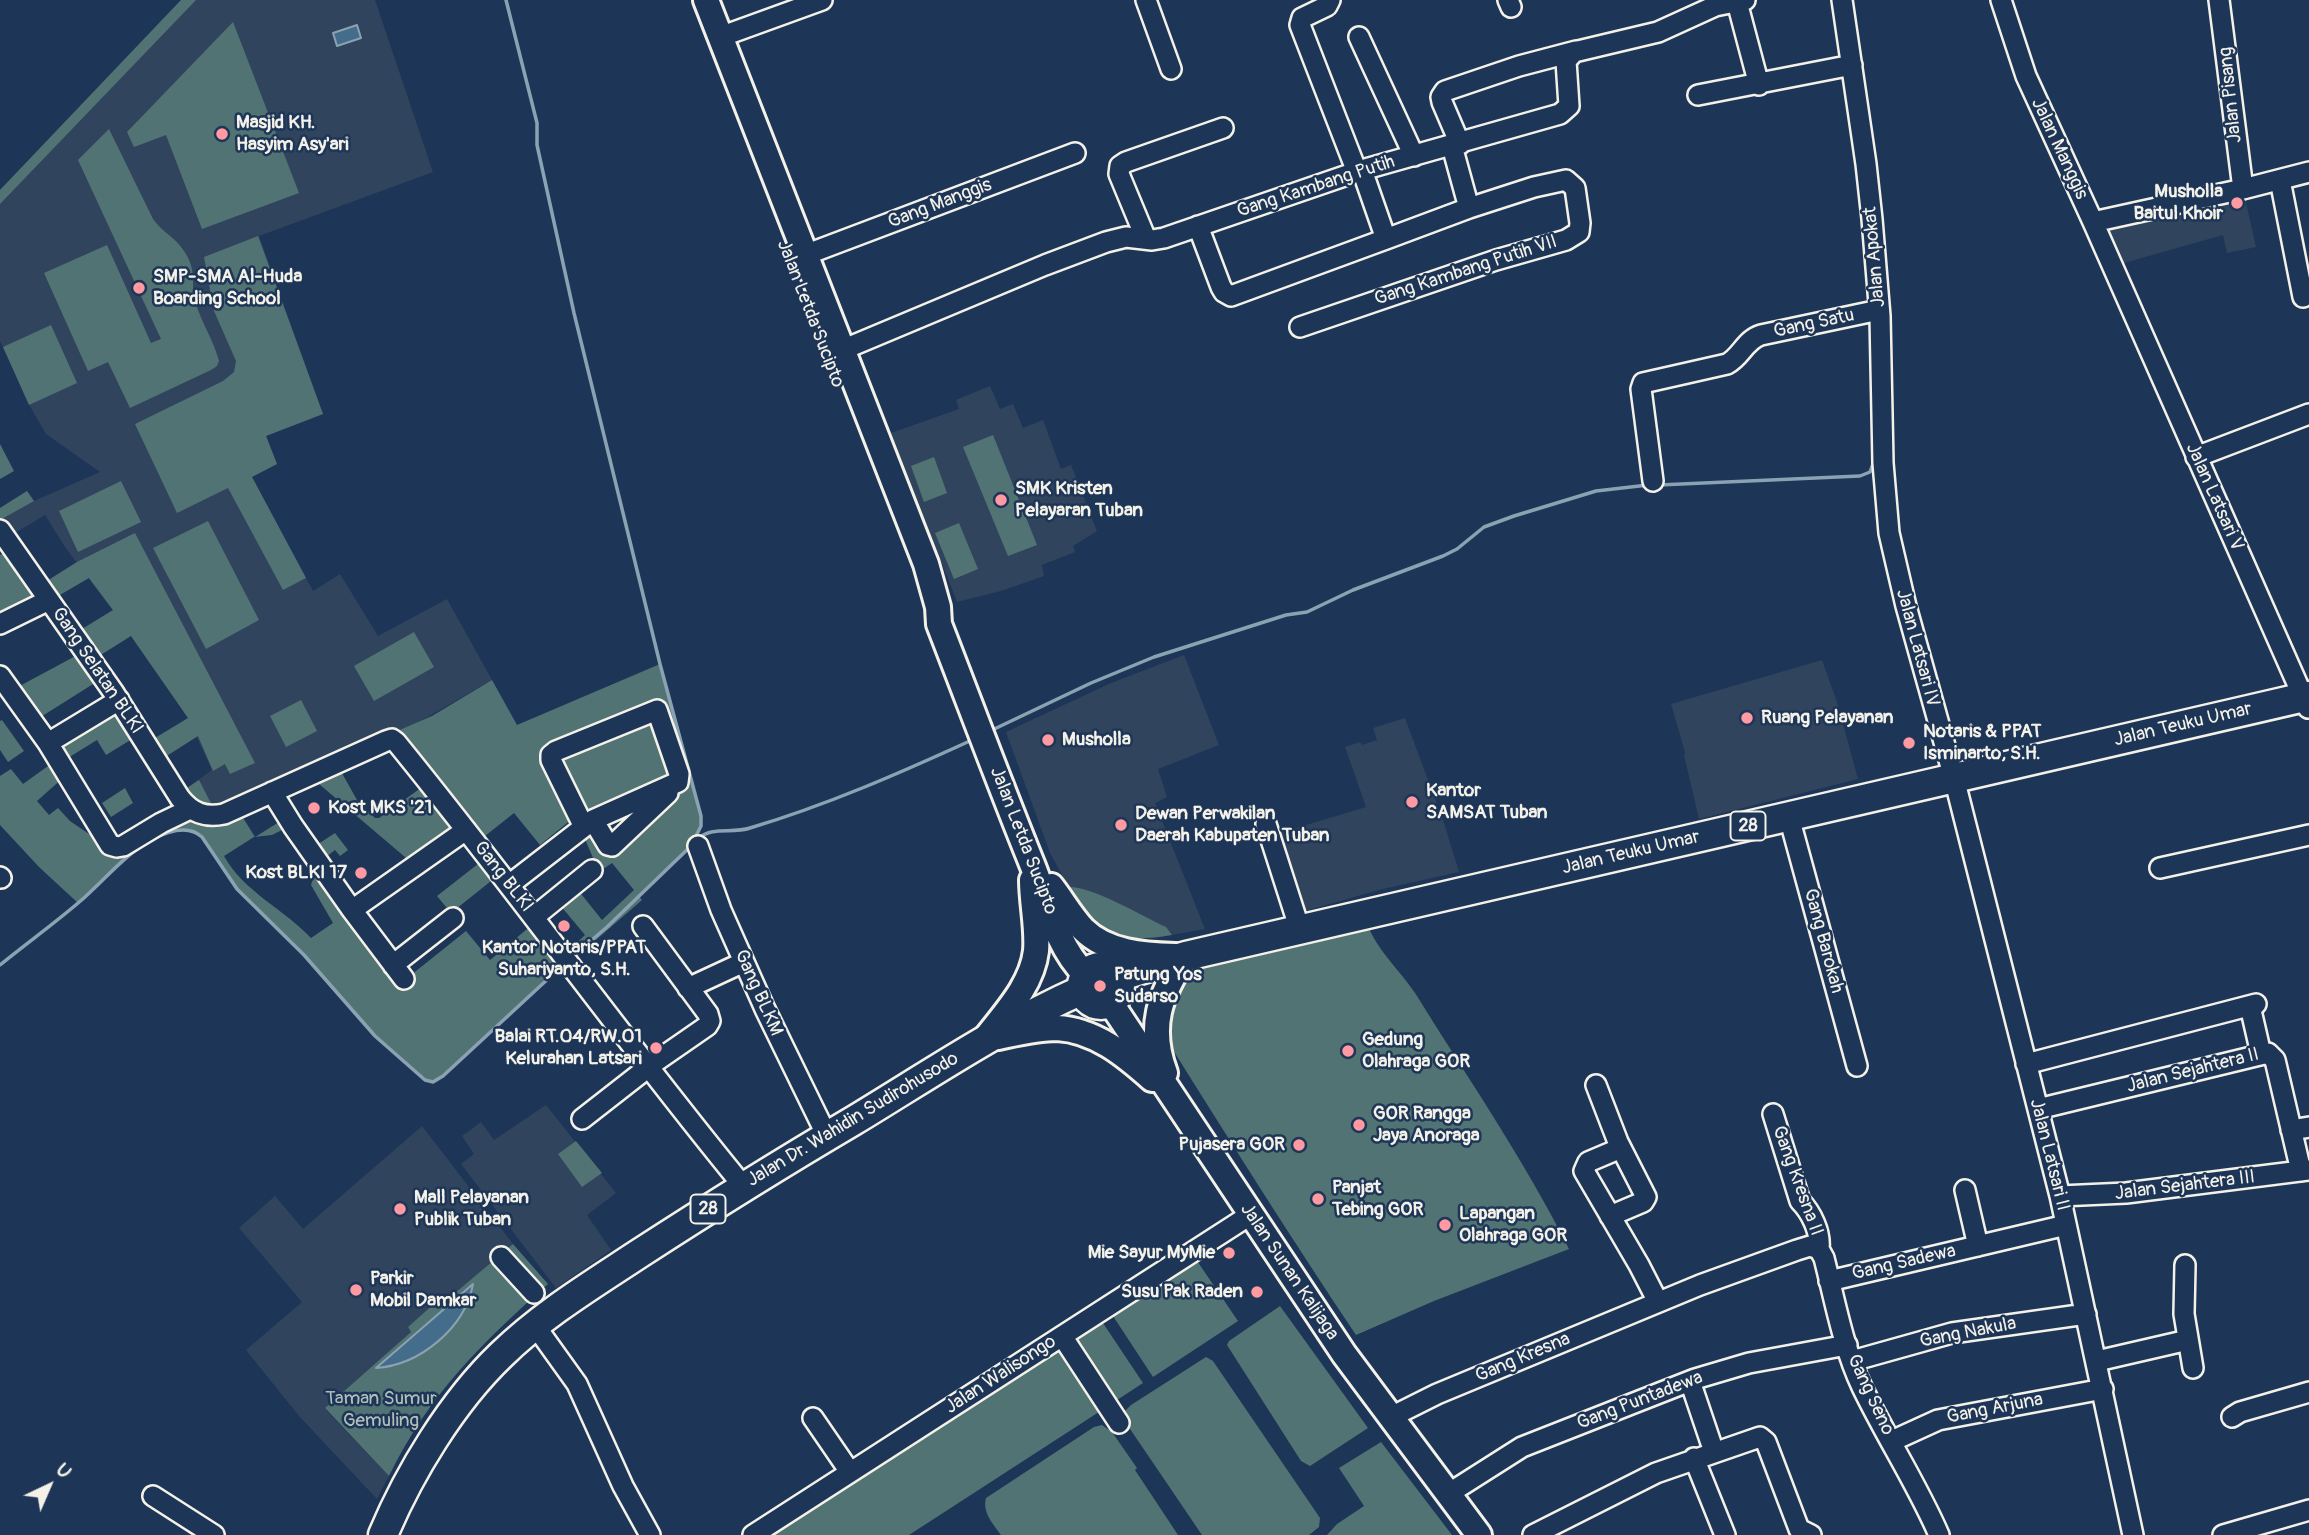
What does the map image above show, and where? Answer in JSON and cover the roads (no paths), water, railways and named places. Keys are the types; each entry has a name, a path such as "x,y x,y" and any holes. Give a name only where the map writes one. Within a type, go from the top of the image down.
{"highway":[{"name":"Jalan Teuku Umar","path":"1114,990 1186,956 1954,778 2307,701"},
{"path":"1084,982 1084,996 1099,1005 1114,990"},
{"name":"Jalan Dr. Wahidin Sudirohusodo","path":"383,1535 418,1467 451,1415 499,1357 534,1324 744,1187 985,1039 1084,982"}],"main road":[{"name":"Jalan Letda Sucipto","path":"689,0 915,584 926,608 939,624"},
{"name":"Jalan Letda Sucipto","path":"706,0 926,564 935,594 939,624 990,757 1063,944 1084,982"},
{"path":"1031,862 1079,924 1094,938 1137,953 1186,956 1165,991 1157,1037 1160,1058 1174,1098"},
{"path":"985,1039 1023,986 1034,961 1036,943 1031,862"},
{"name":"Jalan Sunan Kalijaga","path":"1114,990 1174,1098 1250,1215 1389,1418 1479,1535"},
{"path":"985,1039 1042,1029 1065,1029 1087,1035 1118,1051 1174,1098"}],"street":[{"path":"720,37 822,0"},
{"path":"1146,0 1171,69"},
{"path":"1330,0 1327,6 1304,16 1300,20 1301,29 1386,239"},
{"name":"Jalan Apokat","path":"1842,0 1845,67 1866,164 1872,311 1886,516"},
{"name":"Jalan Manggis","path":"2001,0 2012,41 2026,76 2126,296"},
{"name":"Jalan Pisang","path":"2219,0 2243,189"},
{"path":"1198,226 1224,292 1231,296 1469,208 1456,145 1441,97 1446,91 1519,66 1658,32 1694,8 1741,1 1759,85"},
{"path":"1359,37 1414,156"},
{"name":"Gang Kambang Putih","path":"842,349 1063,258 1120,238 1164,238 1359,171 1456,145 1565,111 1569,103 1566,61 1576,51"},
{"path":"1698,95 1845,67"},
{"path":"1146,239 1119,174 1120,166 1223,128"},
{"name":"Gang Manggis","path":"805,255 1075,153"},
{"path":"2093,222 2309,172"},
{"name":"Gang Kambang Putih VII","path":"1300,327 1496,260 1566,240 1576,235 1580,228 1575,188 1566,180 1534,187 1469,208"},
{"path":"2280,180 2303,297"},
{"name":"Jalan Latsari V","path":"2126,296 2307,701"},
{"name":"Gang Satu","path":"1653,481 1641,386 1645,381 1730,362 1755,337 1872,311"},
{"path":"2196,457 2309,414"},
{"name":"Jalan Latsari IV","path":"1886,516 1906,606 1954,778"},
{"name":"Gang Selatan BLKI","path":"0,530 119,700 180,798 192,810"},
{"path":"0,624 49,600"},
{"path":"0,676 48,743 107,841 113,846 123,846 161,823 192,810"},
{"path":"48,743 119,700"},
{"path":"657,710 679,775 677,784 612,846 588,823 551,761 551,755 657,710"},
{"name":"Gang BLKI","path":"192,810 202,815 218,815 392,739 396,741 744,1187"},
{"name":"Jalan Latsari II","path":"1954,778 2060,1196 2133,1535"},
{"path":"509,885 588,823 677,784"},
{"path":"272,792 299,835 399,972 453,918"},
{"name":"Gang Barokah","path":"1789,817 1857,1066"},
{"path":"1266,824 1300,930"},
{"path":"352,910 466,830"},
{"path":"2160,868 2309,835"},
{"name":"Gang BLKM","path":"698,846 744,962 827,1136"},
{"path":"534,917 592,870"},
{"path":"582,1119 648,1067 709,1024 709,1017 643,926"},
{"path":"688,988 744,962"},
{"path":"2026,1064 2253,1005 2261,1054"},
{"name":"Jalan Sejahtera II","path":"2038,1109 2270,1054 2274,1058 2300,1128 2305,1171"},
{"path":"1596,1085 1621,1148 1646,1198 1643,1202 1610,1216"},
{"name":"Gang Kresna II","path":"1773,1114 1800,1201 1808,1209 1818,1237 1818,1249"},
{"path":"1621,1148 1588,1162 1584,1169 1658,1302"},
{"name":"Jalan Sejahtera III","path":"2060,1196 2126,1193 2305,1171"},
{"name":"Gang Sadewa","path":"1965,1190 1978,1246"},
{"name":"Jalan Walisongo","path":"752,1535 1250,1215"},
{"name":"Gang Sadewa","path":"1829,1280 2066,1225"},
{"name":"Gang Kresna","path":"1389,1418 1437,1394 1658,1302 1797,1250 1810,1246 1818,1249"},
{"name":"Gang Seno","path":"1818,1249 1823,1254 1849,1353 1862,1388 1939,1535"},
{"path":"501,1257 534,1293"},
{"path":"2185,1265 2183,1307 2193,1368"},
{"name":"Gang Nakula","path":"1849,1353 1952,1333 2086,1314"},
{"path":"534,1324 578,1384 624,1486 650,1535"},
{"path":"1062,1335 1119,1423"},
{"path":"2097,1361 2188,1340"},
{"name":"Gang Puntadewa","path":"1448,1494 1522,1447 1690,1381 1749,1363 1849,1353"},
{"path":"1690,1381 1714,1452"},
{"name":"Gang Arjuna","path":"1892,1441 1938,1420 2102,1389"},
{"path":"2232,1417 2240,1412 2309,1392"},
{"path":"813,1418 850,1472"},
{"path":"1533,1535 1656,1473 1755,1438 1763,1438 1799,1529 1811,1535"},
{"path":"1694,1458 1725,1535"},
{"path":"153,1496 214,1535"},
{"path":"2222,1535 2309,1510"}],"waterway":[{"path":"506,0 537,123 537,145 574,313 660,664 701,816 701,826 694,840"},
{"path":"1659,485 1860,476 1870,472 1874,461"},
{"path":"988,732 1091,683 1154,657 1286,615 1307,612 1353,590 1443,556 1457,549 1484,527 1596,491 1648,485"},
{"path":"699,838 710,832 750,828 835,799 972,740"},
{"path":"0,965 75,906 142,846 163,834 184,830 202,837 237,889 304,955 375,1036 425,1080 433,1082 443,1076 563,965"},
{"path":"571,958 691,846"}],"place":[{"name":"Masjid KH. Hasyim Asy'ari","path":"222,134"},
{"name":"Musholla Baitul Khoir","path":"2237,203"},
{"name":"SMP-SMA Al-Huda Boarding School","path":"139,288"},
{"name":"SMK Kristen Pelayaran Tuban","path":"1001,500"},
{"name":"Ruang Pelayanan","path":"1747,718"},
{"name":"Musholla","path":"1048,740"},
{"name":"Notaris & PPAT Isminarto, S.H.","path":"1909,743"},
{"name":"Kantor SAMSAT Tuban","path":"1412,802"},
{"name":"Kost MKS '21","path":"314,808"},
{"name":"Dewan Perwakilan Daerah Kabupaten Tuban","path":"1121,825"},
{"name":"Kost BLKI 17","path":"361,873"},
{"name":"Kantor Notaris/PPAT Suhariyanto, S.H.","path":"564,926"},
{"name":"Patung Yos Sudarso","path":"1100,986"},
{"name":"Balai RT.04/RW.01 Kelurahan Latsari","path":"656,1048"},
{"name":"Gedung Olahraga GOR","path":"1348,1051"},
{"name":"GOR Rangga Jaya Anoraga","path":"1359,1125"},
{"name":"Pujasera GOR","path":"1299,1145"},
{"name":"Panjat Tebing GOR","path":"1318,1199"},
{"name":"Mall Pelayanan Publik Tuban","path":"400,1209"},
{"name":"Lapangan Olahraga GOR","path":"1445,1225"},
{"name":"Mie Sayur MyMie","path":"1229,1253"},
{"name":"Parkir Mobil Damkar","path":"356,1290"},
{"name":"Susu Pak Raden","path":"1257,1292"}],"park label":[{"name":"Taman Sumur Gemuling","path":"381,1410"}]}
